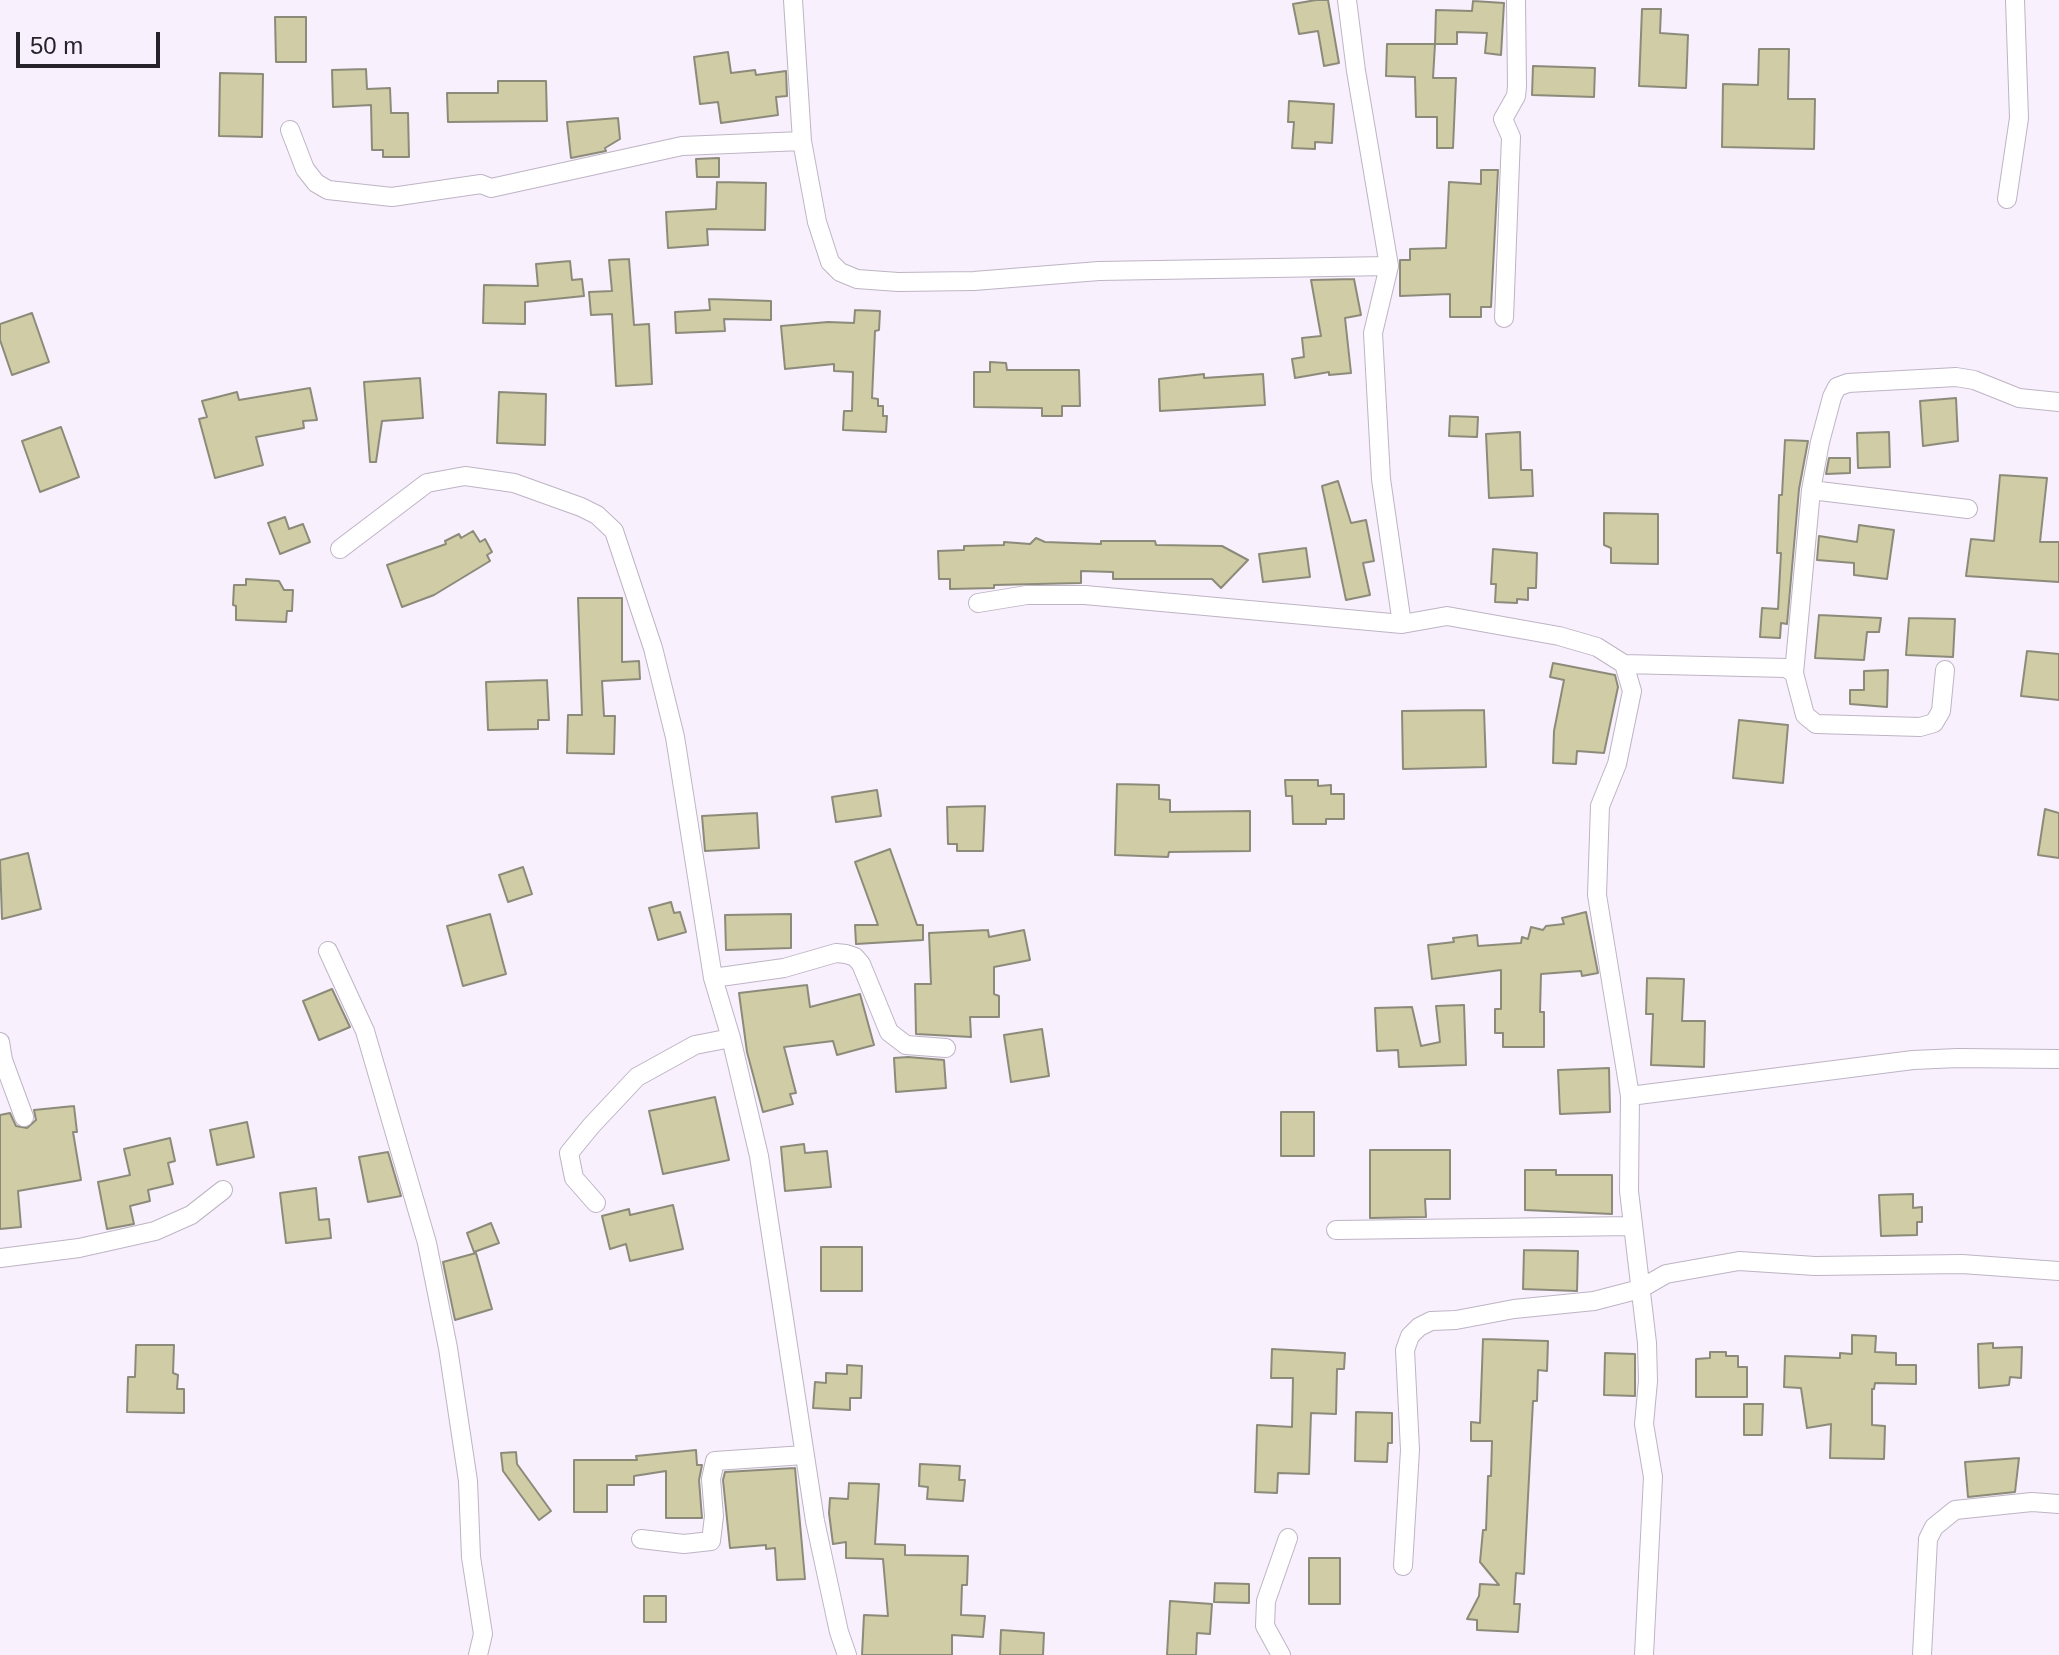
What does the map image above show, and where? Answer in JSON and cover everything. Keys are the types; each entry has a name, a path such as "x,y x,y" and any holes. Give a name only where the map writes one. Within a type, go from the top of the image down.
{"street":[{"path":"793,0 802,141 817,222 830,262 840,272 857,279 898,282 974,281 1099,271 1389,266"},
{"path":"1347,0 1389,266 1373,333 1381,479 1402,624"},
{"path":"1504,318 1511,137 1503,119 1516,96 1516,0"},
{"path":"2007,199 2019,118 2015,0"},
{"path":"290,130 305,169 316,183 328,190 392,197 481,184 491,188 682,146 802,141"},
{"path":"1945,670 1941,711 1934,723 1920,727 1816,724 1805,715 1794,673 1811,490 1833,391 1842,384 1956,377 1974,380 2019,398 2059,402"},
{"path":"340,549 427,483 465,476 514,483 581,507 597,515 614,531 653,648 675,737 713,978 731,1038 759,1156 815,1521 839,1632 847,1655"},
{"path":"1811,490 1968,509"},
{"path":"978,603 1027,595 1085,595 1402,624 1447,616 1597,647 1624,664 1771,666 1786,668 1794,673"},
{"path":"1624,664 1632,691 1617,764 1600,806 1597,895 1630,1096 1629,1191 1647,1343 1648,1381 1644,1424 1653,1477 1644,1655"},
{"path":"328,951 365,1031 427,1243 448,1348 468,1481 471,1557 483,1634 478,1655"},
{"path":"713,978 784,968 836,953 846,954 855,957 861,964 889,1032 906,1045 946,1048"},
{"path":"596,1203 574,1178 569,1153 637,1077 695,1045 731,1038"},
{"path":"0,1042 3,1060 24,1117"},
{"path":"1630,1096 1913,1060 2059,1059"},
{"path":"0,1258 79,1248 155,1231 191,1215 223,1190"},
{"path":"1336,1230 1633,1226"},
{"path":"1403,1566 1410,1450 1405,1350 1410,1336 1431,1321 1594,1301 1640,1289 1666,1274 1739,1261 1815,1266 1962,1264 2059,1271"},
{"path":"641,1539 684,1544 711,1541 714,1516 711,1479 715,1461 804,1455"},
{"path":"1922,1655 1928,1539 1934,1527 1955,1510 2032,1502 2059,1504"},
{"path":"1281,1655 1265,1626 1266,1601 1288,1538"}],"building":[{"path":"1328,0 1339,63 1324,66 1318,31 1299,34 1293,4"},
{"path":"1473,1 1504,3 1501,55 1485,53 1487,33 1457,32 1457,44 1435,44 1436,10 1472,11"},
{"path":"1642,9 1661,9 1660,33 1688,35 1686,88 1639,86"},
{"path":"275,17 306,17 306,62 276,62"},
{"path":"1387,44 1435,44 1433,78 1456,78 1453,148 1437,148 1437,117 1416,117 1415,77 1386,76"},
{"path":"1759,49 1789,49 1788,99 1815,99 1814,149 1722,147 1723,84 1758,85"},
{"path":"728,52 731,73 755,70 756,75 786,71 787,96 776,97 778,115 721,123 718,102 700,104 694,57"},
{"path":"1533,66 1595,68 1594,97 1532,95"},
{"path":"366,69 367,89 390,88 391,113 408,113 409,157 383,157 383,150 372,150 371,105 333,107 332,70"},
{"path":"220,73 263,74 262,137 219,136"},
{"path":"498,81 546,81 547,121 448,122 447,93 498,93"},
{"path":"1289,101 1334,104 1332,143 1315,142 1315,149 1292,148 1294,122 1288,122"},
{"path":"618,118 620,139 605,148 606,151 571,158 567,122"},
{"path":"719,158 719,177 697,177 696,159"},
{"path":"1481,170 1498,170 1491,307 1481,307 1481,317 1450,317 1450,294 1400,296 1400,260 1410,260 1410,249 1446,248 1449,182 1481,184"},
{"path":"717,182 766,183 765,230 707,229 708,245 668,248 666,212 716,209"},
{"path":"629,259 634,325 649,324 652,384 616,386 612,314 591,315 589,292 612,291 609,260"},
{"path":"570,261 572,280 582,279 584,296 525,302 525,324 483,323 484,285 538,286 536,264"},
{"path":"1354,279 1361,315 1345,318 1351,373 1329,375 1329,372 1295,378 1292,359 1304,357 1302,338 1321,336 1311,280"},
{"path":"709,299 771,301 771,320 724,319 725,331 676,333 675,312 710,310"},
{"path":"855,310 880,311 879,330 875,331 872,398 878,399 878,406 883,406 883,416 887,416 886,432 843,430 844,411 852,411 853,372 834,371 834,364 785,369 781,326 854,323"},
{"path":"32,313 49,362 12,375 0,340 0,324"},
{"path":"990,362 1006,363 1007,370 1079,370 1080,406 1062,406 1062,416 1042,416 1042,408 974,407 974,372 990,372"},
{"path":"1204,374 1204,378 1263,374 1265,405 1160,411 1159,379"},
{"path":"420,378 423,418 382,421 376,462 370,462 364,382"},
{"path":"310,388 317,420 303,421 304,428 256,437 263,465 215,478 199,419 207,417 202,401 237,392 239,400"},
{"path":"499,392 546,394 545,445 497,443"},
{"path":"1956,398 1958,441 1923,446 1920,401"},
{"path":"1450,416 1478,417 1477,437 1449,436"},
{"path":"61,427 79,477 40,492 22,441"},
{"path":"1520,432 1521,470 1532,470 1533,496 1489,498 1486,434"},
{"path":"1889,432 1890,467 1858,468 1857,433"},
{"path":"1785,440 1808,441 1799,489 1787,624 1781,623 1780,638 1760,637 1762,608 1778,609 1781,553 1777,553 1779,495 1782,495"},
{"path":"1829,458 1850,458 1850,473 1826,474"},
{"path":"2000,475 2047,478 2040,542 2059,542 2059,582 1966,576 1971,539 1994,541"},
{"path":"1338,481 1351,523 1366,520 1374,561 1363,563 1370,595 1346,600 1322,486"},
{"path":"1604,513 1658,514 1658,564 1611,563 1611,548 1604,545"},
{"path":"285,517 289,529 303,524 310,542 280,554 268,523"},
{"path":"1859,525 1894,530 1887,579 1854,575 1854,563 1817,560 1819,536 1857,542"},
{"path":"473,531 480,542 485,539 492,552 487,555 490,561 434,595 402,607 387,565"},
{"path":"1036,538 1045,542 1101,544 1101,541 1155,541 1156,545 1222,546 1248,560 1221,588 1212,579 1113,579 1113,572 1081,571 1081,583 994,585 994,588 950,589 950,579 939,579 938,551 964,550 964,546 1004,545 1004,542 1030,544"},
{"path":"1306,548 1310,577 1263,582 1259,554"},
{"path":"1493,549 1537,553 1536,588 1528,588 1528,600 1495,602 1496,584 1491,584"},
{"path":"246,579 279,581 284,590 293,590 292,611 287,611 286,622 236,620 234,585 246,585"},
{"path":"578,598 622,598 622,662 639,661 640,679 602,681 604,716 615,716 614,754 567,753 568,715 582,715"},
{"path":"1819,615 1881,618 1879,632 1867,632 1864,660 1815,658"},
{"path":"1909,618 1955,619 1953,657 1906,655"},
{"path":"2027,651 2059,654 2059,700 2021,696"},
{"path":"1553,663 1615,675 1618,687 1604,753 1577,751 1576,764 1553,763 1554,731 1564,680 1550,677"},
{"path":"1888,670 1887,707 1850,704 1850,690 1864,690 1864,671"},
{"path":"547,680 549,720 538,720 538,729 488,730 486,682"},
{"path":"1484,710 1486,767 1403,769 1402,711"},
{"path":"1739,720 1788,725 1783,783 1733,778"},
{"path":"1285,780 1318,780 1318,786 1331,785 1331,794 1344,794 1344,819 1326,819 1326,824 1293,824 1292,796 1286,796"},
{"path":"1117,784 1159,785 1159,799 1170,800 1170,812 1250,811 1250,851 1169,852 1168,857 1115,855"},
{"path":"877,790 881,816 836,822 832,797"},
{"path":"985,806 983,851 957,851 957,844 948,844 947,807"},
{"path":"2045,809 2059,813 2059,858 2038,855"},
{"path":"757,813 759,848 705,851 702,816"},
{"path":"890,849 917,925 923,925 923,940 856,944 855,925 878,925 855,862"},
{"path":"28,853 41,909 2,919 0,860"},
{"path":"523,867 532,894 508,902 499,875"},
{"path":"671,902 674,913 680,912 686,932 658,940 649,908"},
{"path":"1586,912 1598,973 1582,976 1581,971 1541,974 1540,1012 1544,1012 1544,1047 1503,1047 1503,1033 1495,1033 1495,1009 1501,1009 1501,970 1432,979 1428,945 1477,935 1478,946 1521,943 1522,937 1528,939 1531,927 1543,930 1546,926 1564,924 1562,918"},
{"path":"490,914 506,974 463,986 447,926"},
{"path":"791,914 791,948 726,950 725,915"},
{"path":"988,930 989,937 1024,930 1030,960 994,967 994,994 999,996 999,1017 970,1017 971,1037 916,1034 915,984 931,984 929,933"},
{"path":"1647,978 1684,979 1682,1021 1705,1021 1704,1067 1651,1065 1653,1014 1646,1014"},
{"path":"807,985 810,1007 860,994 874,1045 837,1055 833,1041 784,1047 796,1093 790,1094 793,1104 763,1112 747,1052 739,993"},
{"path":"332,989 350,1027 319,1040 303,1001"},
{"path":"1464,1005 1466,1065 1399,1067 1398,1050 1377,1051 1375,1008 1412,1007 1421,1046 1440,1042 1436,1006"},
{"path":"1042,1029 1049,1076 1011,1082 1004,1035"},
{"path":"894,1058 944,1060 946,1088 896,1092"},
{"path":"1609,1068 1610,1112 1560,1114 1558,1070"},
{"path":"715,1097 729,1160 663,1174 649,1111"},
{"path":"74,1106 77,1132 73,1132 81,1180 18,1191 21,1227 0,1229 0,1115 10,1113 16,1126 27,1128 36,1120 34,1110"},
{"path":"1281,1112 1314,1112 1314,1156 1281,1156"},
{"path":"247,1122 254,1157 217,1165 210,1130"},
{"path":"170,1138 175,1161 168,1163 173,1184 148,1190 150,1201 130,1206 134,1224 107,1229 98,1182 130,1175 124,1149"},
{"path":"804,1144 805,1153 827,1151 831,1187 785,1191 781,1147"},
{"path":"1370,1150 1450,1150 1450,1199 1425,1199 1426,1217 1370,1218"},
{"path":"388,1152 401,1196 368,1202 359,1157"},
{"path":"1525,1170 1556,1170 1556,1175 1612,1175 1612,1214 1525,1210"},
{"path":"316,1188 319,1220 329,1219 331,1238 286,1243 280,1193"},
{"path":"1913,1194 1913,1208 1922,1207 1922,1222 1917,1222 1917,1235 1881,1236 1879,1195"},
{"path":"673,1205 683,1249 630,1261 626,1244 610,1249 602,1216 629,1209 630,1215"},
{"path":"491,1223 499,1243 474,1252 467,1233"},
{"path":"821,1247 862,1247 862,1291 821,1291"},
{"path":"1524,1250 1578,1251 1577,1291 1523,1289"},
{"path":"476,1253 492,1309 455,1320 443,1262"},
{"path":"1852,1335 1876,1336 1875,1352 1896,1353 1896,1365 1916,1365 1916,1384 1875,1383 1872,1389 1872,1425 1885,1426 1884,1459 1830,1458 1831,1424 1807,1428 1801,1388 1784,1387 1785,1356 1840,1358 1840,1353 1852,1354"},
{"path":"1483,1339 1548,1341 1547,1371 1538,1370 1537,1401 1533,1401 1524,1574 1516,1573 1514,1604 1520,1604 1518,1632 1477,1630 1477,1620 1467,1619 1479,1596 1480,1584 1499,1585 1480,1562 1483,1530 1486,1530 1492,1441 1471,1441 1471,1422 1480,1423"},
{"path":"1993,1343 1993,1348 2022,1347 2021,1378 2010,1377 2009,1385 1979,1388 1978,1344"},
{"path":"136,1345 174,1345 173,1373 178,1375 177,1389 184,1389 184,1413 127,1412 128,1377 135,1377"},
{"path":"1272,1349 1345,1353 1344,1369 1337,1369 1336,1414 1311,1413 1309,1474 1278,1473 1277,1493 1255,1492 1257,1425 1292,1427 1293,1378 1271,1378"},
{"path":"1710,1352 1738,1356 1738,1367 1747,1367 1747,1397 1696,1397 1696,1359 1710,1358"},
{"path":"1605,1353 1635,1354 1635,1396 1604,1395"},
{"path":"847,1365 862,1366 861,1398 850,1398 850,1410 813,1408 815,1382 826,1383 826,1373 847,1374"},
{"path":"1744,1404 1763,1404 1762,1435 1744,1435"},
{"path":"1356,1412 1392,1413 1392,1443 1388,1443 1387,1462 1355,1461"},
{"path":"696,1450 697,1465 702,1465 699,1480 702,1518 666,1518 666,1471 634,1476 634,1485 607,1485 607,1512 574,1512 574,1460 637,1460 636,1456"},
{"path":"516,1452 517,1464 551,1511 539,1520 503,1471 501,1453"},
{"path":"2019,1458 2015,1492 1968,1497 1965,1462"},
{"path":"920,1464 960,1466 959,1480 965,1480 963,1501 927,1499 928,1487 919,1486"},
{"path":"795,1468 805,1579 777,1580 775,1548 766,1549 766,1545 730,1548 723,1480 725,1472"},
{"path":"849,1483 879,1484 875,1544 905,1545 905,1555 968,1556 967,1585 962,1585 961,1615 985,1616 983,1637 952,1635 952,1655 862,1655 864,1615 888,1616 883,1559 846,1558 846,1542 833,1544 830,1498 848,1499"},
{"path":"1309,1558 1340,1558 1340,1604 1309,1604"},
{"path":"1215,1583 1249,1584 1249,1603 1214,1602"},
{"path":"644,1596 666,1596 666,1622 644,1622"},
{"path":"1170,1601 1212,1604 1210,1634 1197,1633 1196,1655 1167,1655"},
{"path":"1001,1630 1044,1633 1043,1655 1000,1655"}]}
